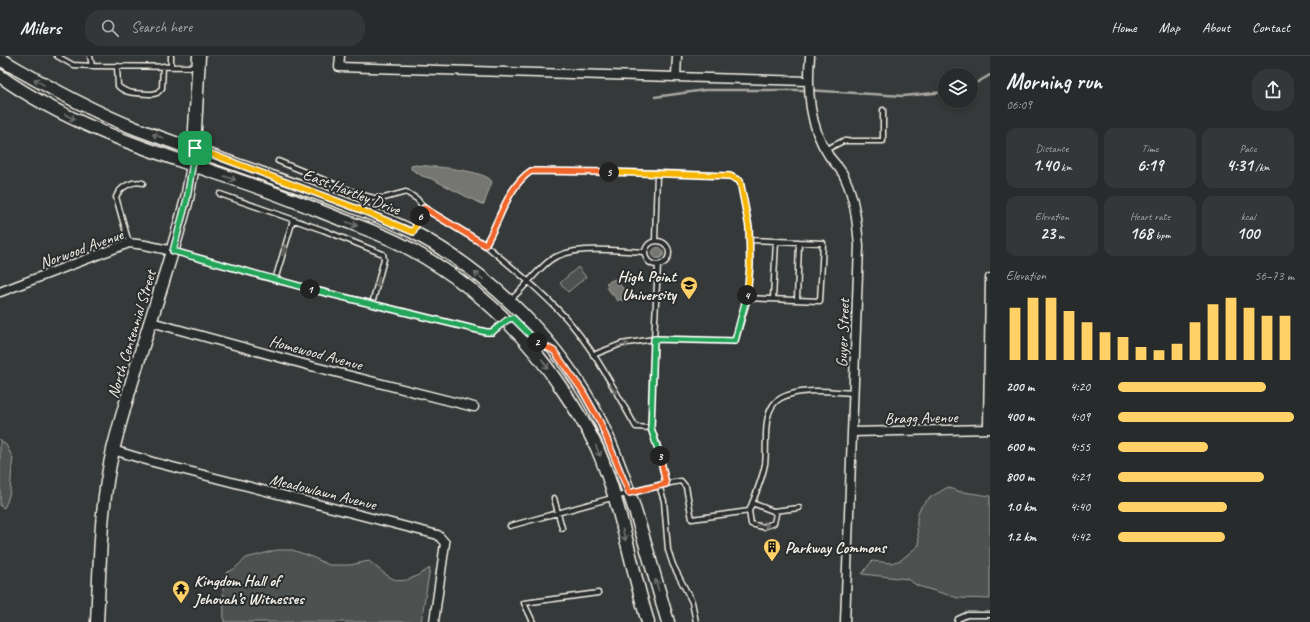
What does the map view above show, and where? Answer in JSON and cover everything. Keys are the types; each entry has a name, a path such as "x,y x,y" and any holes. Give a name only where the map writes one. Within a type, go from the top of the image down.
{"main road":[{"name":"East Hartley Drive","path":"0,59 51,90 136,128 195,148 361,210 413,232 481,276 509,301 554,351 595,411 616,458 629,493 668,622"},
{"name":"North Centennial Street","path":"97,622 104,512 113,450 173,251 187,199 195,148 200,61"},
{"name":"East Hartley Drive","path":"0,76 55,110 94,130 312,208 402,245 447,272 487,302 507,320 541,357 581,416 599,453 614,497 648,622"},
{"path":"402,245 436,256 497,302 502,303 509,301"},
{"path":"507,320 511,318 516,319 537,343 554,351"}],"street":[{"path":"340,56 340,67 808,81"},
{"path":"676,56 676,76"},
{"name":"Guyer Street","path":"810,56 808,81 811,113 818,137 825,150 845,176 852,196 857,222 859,246 845,622"},
{"name":"Norwood Avenue","path":"0,292 129,243 145,244 173,251"},
{"path":"989,429 990,278"},
{"name":"Homewood Avenue","path":"151,322 311,366 474,407"},
{"name":"Bragg Avenue","path":"852,432 989,429"},
{"name":"Meadowlawn Avenue","path":"113,450 153,462 438,535 445,543 434,622"}],"lane":[{"path":"57,56 73,65 92,66 171,66 200,61"},
{"path":"90,56 92,66"},
{"path":"171,56 171,66"},
{"path":"116,66 118,86 122,90 126,93 153,94 157,93 162,88 163,66"},
{"path":"825,150 843,141 883,141 883,110"},
{"path":"278,161 359,194 374,198 384,198 406,192 417,199 424,208 485,245 529,280 566,318 593,355 636,426 651,428"},
{"path":"485,245 496,227 514,186 521,178 531,171 730,176 740,181 750,240 747,298 735,341 654,339 621,344 593,355"},
{"path":"655,240 657,174"},
{"path":"129,243 116,197 119,190 137,181 143,183"},
{"path":"220,194 323,230 383,254 384,259 372,304"},
{"path":"413,232 424,208"},
{"path":"275,280 293,220"},
{"path":"655,240 666,244 670,252 665,263 658,265 650,263 643,252 648,244 655,240"},
{"path":"747,298 820,301 823,243 750,240"},
{"path":"773,299 776,241"},
{"path":"797,300 799,242"},
{"path":"173,251 275,280 486,332 492,332 507,320"},
{"path":"509,301 548,262 566,252 643,252"},
{"path":"658,265 651,428 657,444 666,484"},
{"path":"773,511 776,514 774,523 763,526 751,524 749,511 765,464 768,418 772,406 780,398 794,394 810,392 854,393"},
{"path":"510,526 659,485 681,481 686,487 692,519 749,511"},
{"path":"659,485 664,501 668,550 673,565 692,602 696,622"},
{"path":"554,498 562,528"},
{"path":"752,503 773,511 799,508"},
{"path":"533,622 524,603 598,593"},
{"path":"957,622 958,619 967,615 990,615"}],"shaded area":[{"path":"415,165 457,169 480,174 488,178 492,182 484,204 481,204 432,179 422,176 411,169 411,166"},
{"path":"656,248 660,248 662,249 662,257 656,258 653,255 653,251"},
{"path":"578,267 586,277 568,292 560,283"},
{"path":"615,279 627,293 625,295 626,297 622,301 620,299 618,301 606,287 608,285 606,283"},
{"path":"0,439 6,445 13,458 9,496 4,508 0,506"},
{"path":"948,487 957,491 990,496 990,599 958,598 918,586 907,579 862,574 872,561 891,563 901,560 919,545 917,523 920,508 932,496"},
{"path":"277,550 292,550 310,556 329,565 350,565 369,561 392,578 398,580 411,578 430,568 421,622 224,622 223,580 226,573 234,569 246,558"}],"waterway":[{"path":"978,82 990,75"},
{"path":"655,97 705,90 807,90 903,96 938,93"}],"place":[{"name":"High Point University","path":"689,300"},
{"name":"Parkway Commons","path":"772,562"},
{"name":"Kingdom Hall of Jehovah’s Witnesses","path":"181,604"}],"route":[{"path":"195,148 361,210 413,232 424,208 485,245 496,227 514,186 521,178 531,171 730,176 740,181 749,227 750,265 747,301 735,341 654,339 651,428 657,444 666,484 629,493 600,422 582,390 554,351 537,343 516,319 511,318 492,332 486,332 275,280 173,251 187,199 195,148"}]}
